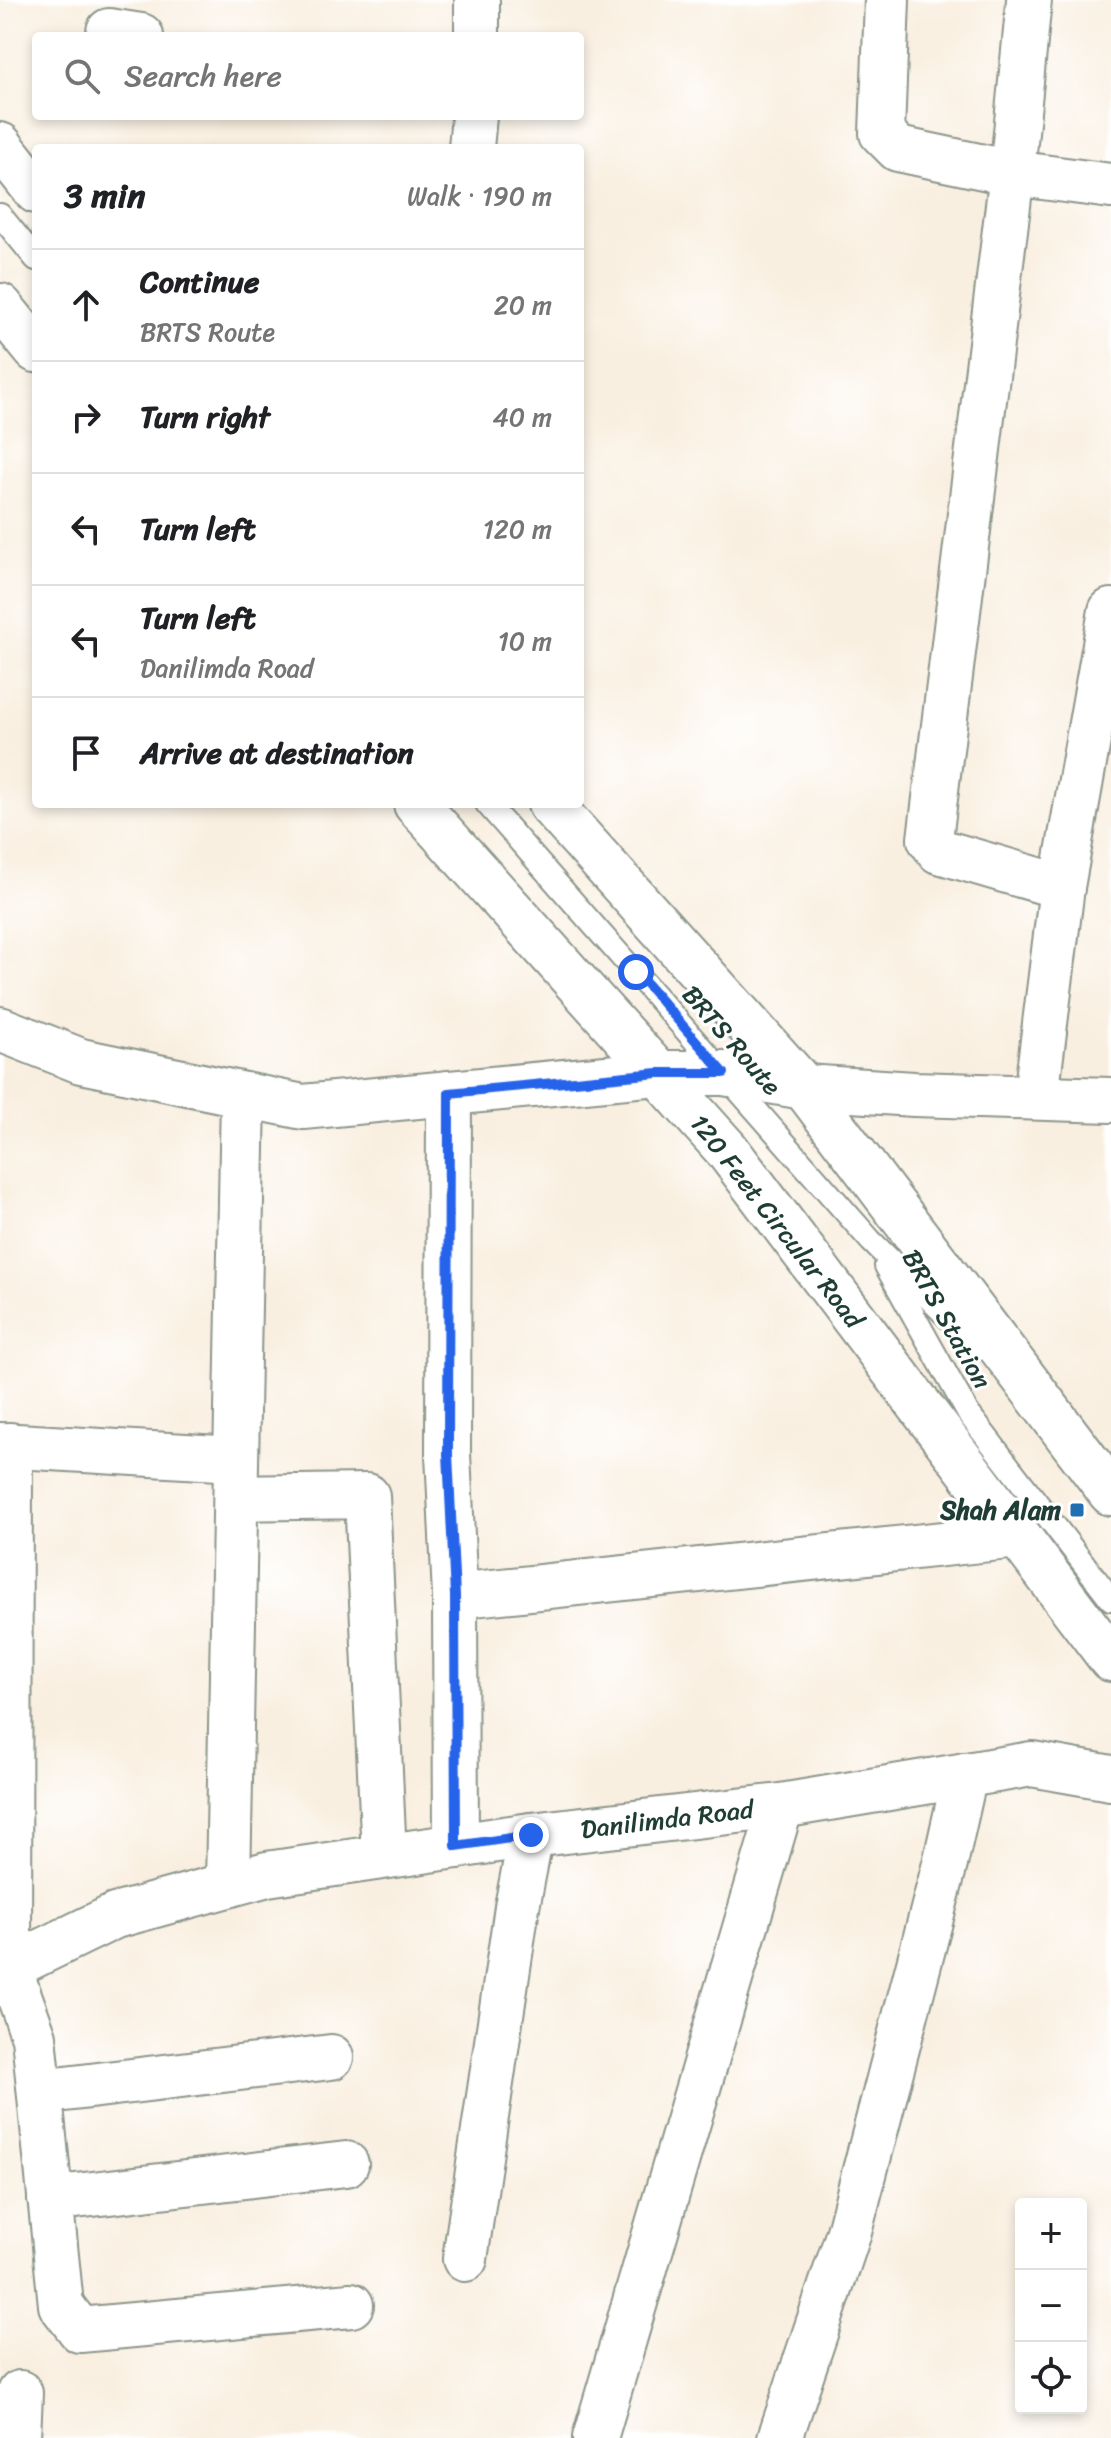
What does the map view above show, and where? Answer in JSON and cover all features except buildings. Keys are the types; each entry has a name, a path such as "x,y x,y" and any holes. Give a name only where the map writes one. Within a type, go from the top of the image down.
{"street":[{"path":"477,0 477,32"},
{"path":"887,0 882,133 898,149 1012,173 1111,186"},
{"path":"1029,0 1012,173 930,839 939,851 1062,887"},
{"path":"471,144 474,120"},
{"path":"0,145 32,186"},
{"path":"0,306 32,345"},
{"path":"1036,1096 1062,887 1111,611"},
{"name":"120 Feet Circular Road","path":"420,808 727,1150 1111,1659"},
{"path":"554,808 804,1087 1111,1493"},
{"path":"0,1029 81,1061 303,1107 658,1073 724,1073 804,1087 914,1094 1111,1100"},
{"path":"449,1093 448,1454 455,1596 456,1846"},
{"path":"228,1885 243,1095"},
{"path":"351,2305 80,2330 61,2305 34,2037 4,1970 5,1445 367,1496 384,1856"},
{"path":"455,1596 1018,1536"},
{"name":"Danilimda Road","path":"4,1970 115,1916 267,1874 531,1835 781,1806 1032,1764 1111,1778"},
{"path":"780,2438 849,2232 945,1864 965,1775"},
{"path":"595,2438 781,1806"},
{"path":"465,2259 517,1907 531,1835"},
{"path":"40,2092 331,2057"},
{"path":"50,2199 346,2164"},
{"path":"18,2438 20,2393"}],"lane":[{"path":"0,215 32,254"},
{"name":"BRTS Route","path":"491,808 871,1241"},
{"name":"BRTS Station","path":"871,1241 1009,1378 1111,1516"},
{"name":"BRTS Station","path":"871,1241 968,1413 1111,1599"}],"place":[{"name":"Shah Alam","path":"1077,1510"}],"route":[{"path":"531,1835 456,1846 455,1596 448,1454 449,1093 658,1073 724,1073 636,972"}]}
